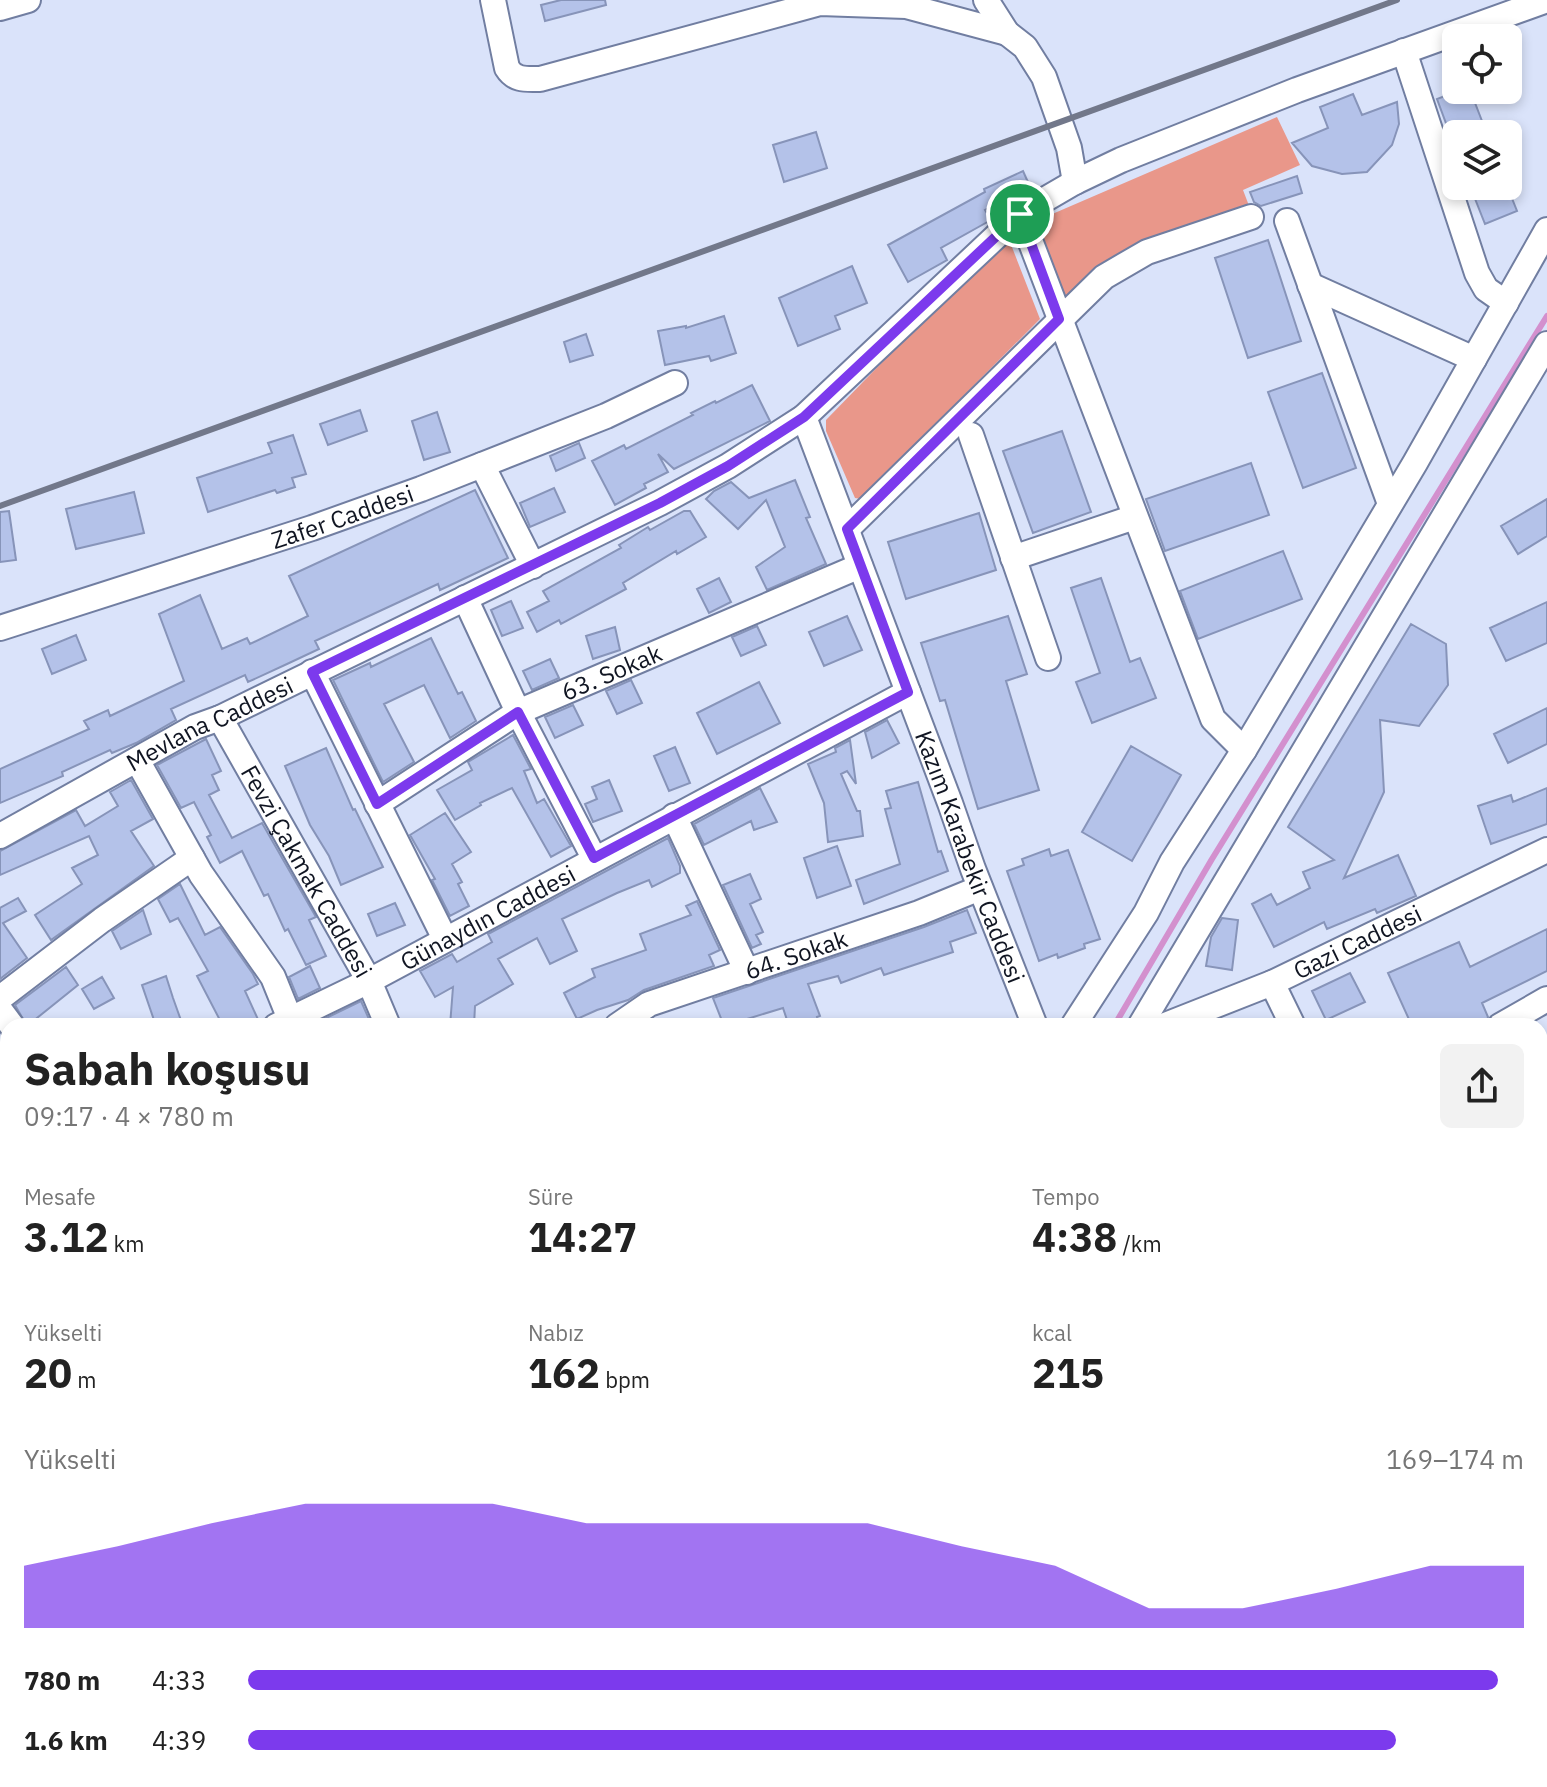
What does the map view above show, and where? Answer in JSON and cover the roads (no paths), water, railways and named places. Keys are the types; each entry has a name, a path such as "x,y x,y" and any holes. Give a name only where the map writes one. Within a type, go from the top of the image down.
{"street":[{"path":"0,8 28,0"},
{"path":"493,0 507,68 511,75 520,79 540,79 820,3 906,6 1007,33"},
{"path":"986,0 1007,33 1025,47 1044,77 1062,123 1075,182"},
{"name":"Mevlana Caddesi","path":"0,836 195,727 220,718 533,566 728,466 804,417 1020,214 1075,182 1121,160 1284,95 1547,0"},
{"path":"1404,51 1477,273 1486,289 1506,303"},
{"path":"1020,214 1213,719 1244,750"},
{"path":"847,529 1104,277 1147,252 1251,217"},
{"path":"1287,221 1390,504"},
{"path":"1078,1018 1146,913 1172,862 1244,750 1547,230"},
{"path":"1310,285 1474,359"},
{"path":"1145,1018 1547,344"},
{"name":"Zafer Caddesi","path":"0,628 312,528 606,416 675,383"},
{"name":"Kazım Karabekir Caddesi","path":"804,417 1032,1018"},
{"path":"971,435 1048,658"},
{"path":"482,465 533,566"},
{"path":"1013,558 1135,517"},
{"name":"63. Sokak","path":"377,804 518,712 860,566"},
{"path":"465,598 518,712 594,858"},
{"path":"312,672 445,939"},
{"name":"Günaydın Caddesi","path":"291,1018 369,981 908,692"},
{"name":"Fevzi Çakmak Caddesi","path":"220,718 369,981 385,1018"},
{"path":"137,760 192,858 273,977 282,1018"},
{"path":"674,816 747,972"},
{"name":"Gazi Caddesi","path":"1183,1018 1272,983 1547,850"},
{"path":"0,998 102,920 192,858"},
{"name":"64. Sokak","path":"629,1018 649,1004 919,913 980,888"},
{"path":"1272,983 1289,1018"},
{"path":"1517,1018 1545,1005"}],"waterway":[{"path":"1119,1018 1212,859 1547,316"}],"railway":[{"path":"0,506 1397,0"}]}
